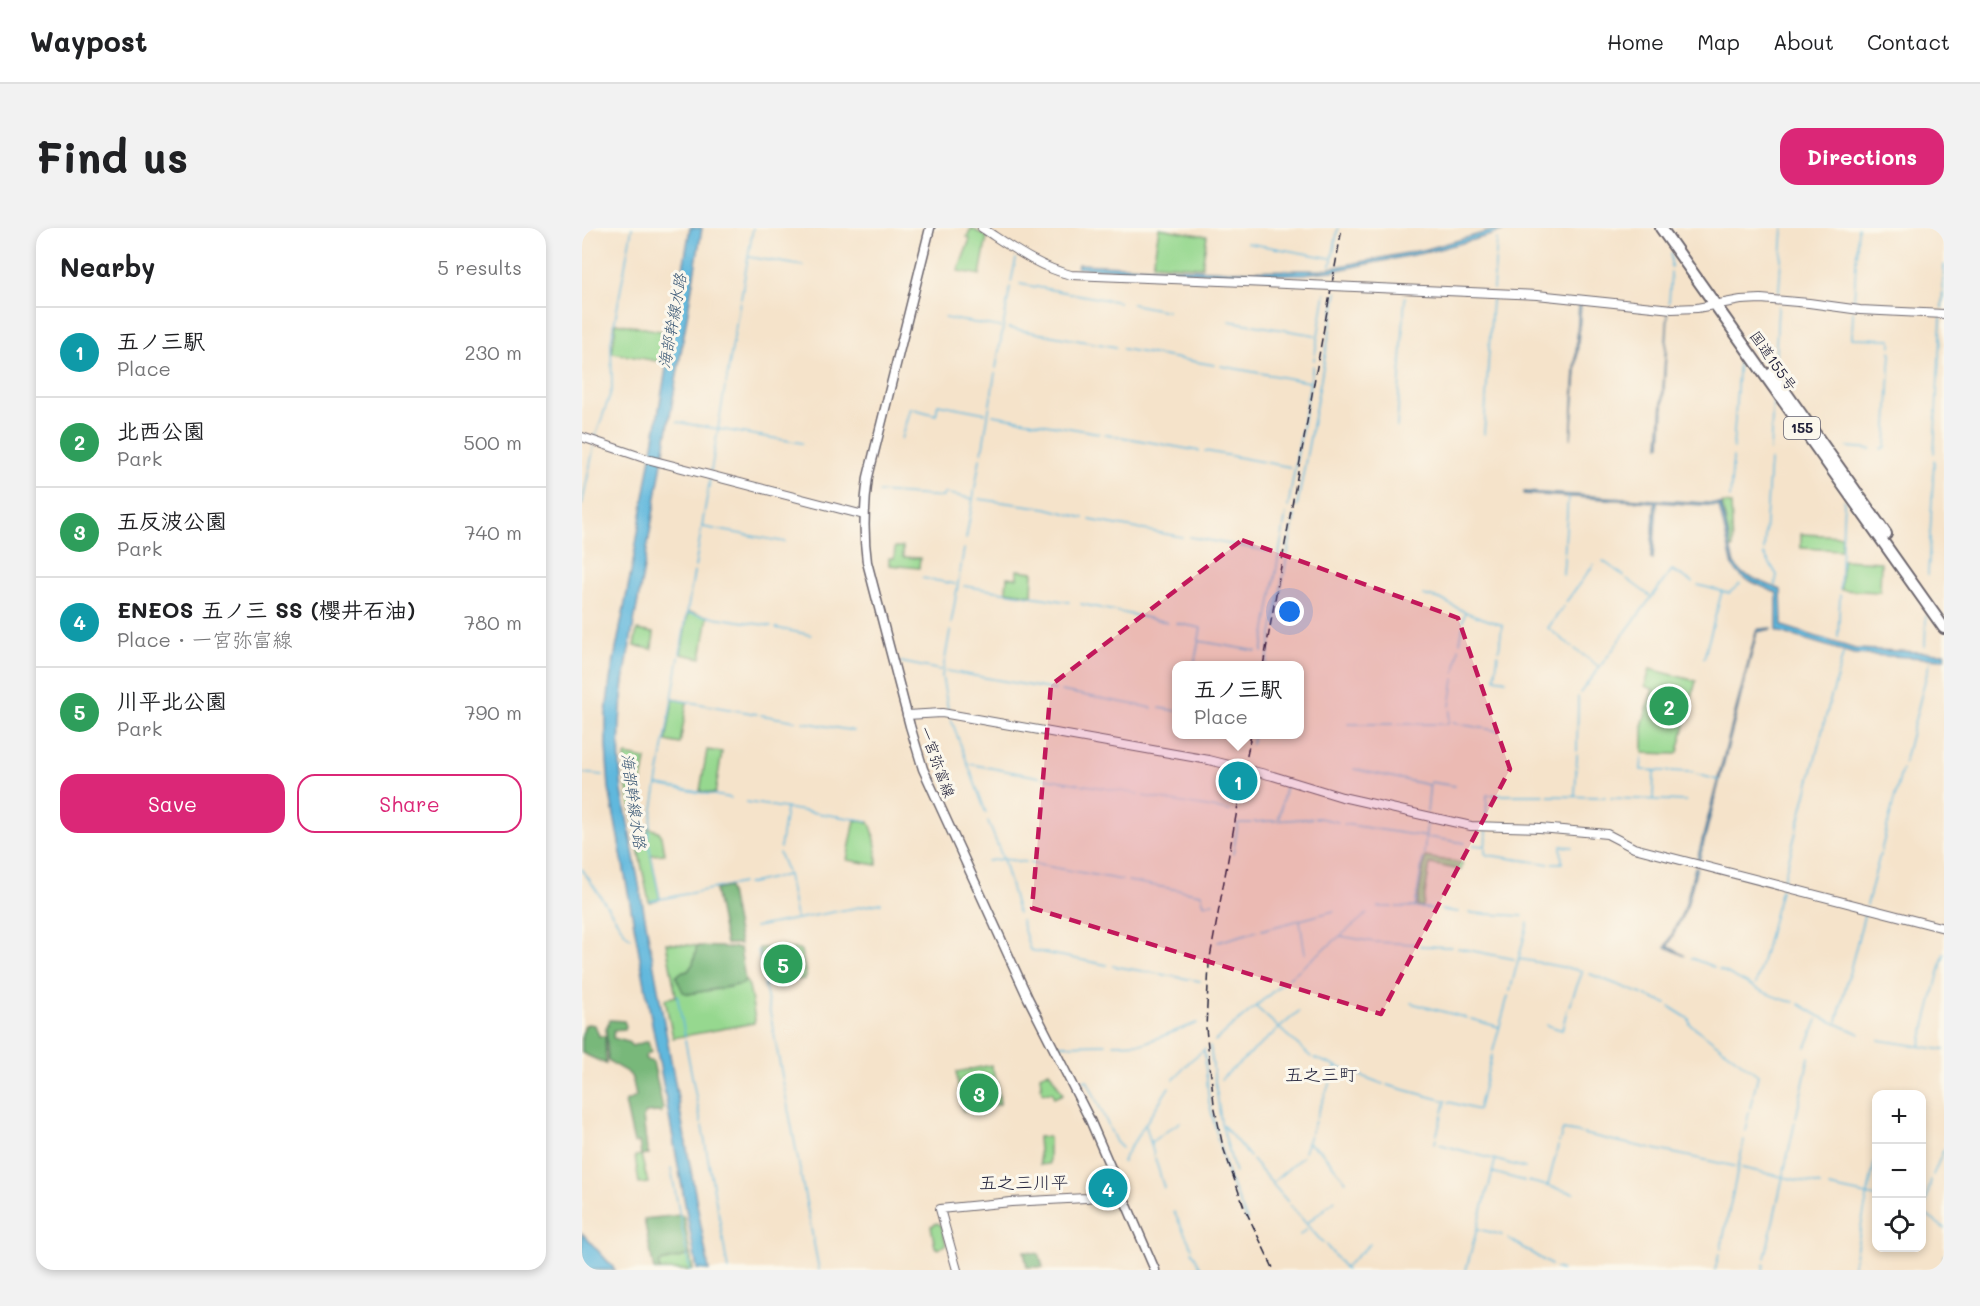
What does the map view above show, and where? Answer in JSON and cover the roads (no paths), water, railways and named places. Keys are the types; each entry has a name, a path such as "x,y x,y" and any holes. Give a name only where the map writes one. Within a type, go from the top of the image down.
{"highway":[{"name":"国道155号","path":"1661,228 1718,303 1944,616"},
{"name":"国道155号","path":"1669,228 1718,303 1944,628"}],"main road":[{"name":"一宮弥富線","path":"930,228 868,477 864,515 867,562 923,769 1038,1020 1090,1120 1155,1270"}],"street":[{"path":"982,228 1036,263 1071,275 1537,295 1672,309 1761,299 1860,309 1944,314"},
{"path":"582,437 665,464 864,515"},
{"path":"907,715 942,713 1209,760 1342,797 1471,826 1540,828 1607,834 1635,848 1944,928"},
{"path":"957,1270 940,1209 977,1204 1086,1198 1121,1193"}],"water":[{"path":"690,228 702,228 625,675 621,703 620,761 622,791 709,1270 697,1269 609,788 606,746 606,714 610,680 633,562"},
{"path":"1501,228 1509,228 1428,252 1332,271 1303,274 1256,275 1077,268 1078,264 1232,271 1321,270 1427,249"},
{"path":"1579,303 1581,303 1571,439"},
{"path":"1668,313 1661,445 1659,446"},
{"path":"1524,492 1721,504 1734,564 1743,574 1781,590 1782,626 1855,649 1944,653 1944,659 1854,654 1777,631 1777,593 1743,578 1733,567 1719,506 1657,502 1653,559 1651,558 1655,502 1524,494"},
{"path":"1772,628 1757,632 1699,861 1697,860 1756,632 1759,629"},
{"path":"1695,867 1697,867 1687,906 1668,946 1685,956 1666,947 1685,907"},
{"path":"582,1233 615,1270 584,1270 582,1268"}],"waterway":[{"path":"595,438 612,389 611,342 632,228"},
{"path":"741,298 753,228"},
{"path":"1331,265 1338,228"},
{"path":"1779,291 1783,228"},
{"path":"1854,301 1858,228"},
{"path":"1493,289 1497,239"},
{"path":"1247,243 1330,258"},
{"path":"1671,254 1671,267"},
{"path":"749,257 804,266"},
{"path":"1011,282 1016,259"},
{"path":"1942,308 1944,265"},
{"path":"1669,302 1671,272"},
{"path":"1020,284 1119,302"},
{"path":"996,368 1010,287"},
{"path":"1297,507 1337,292"},
{"path":"1314,360 1325,293"},
{"path":"1397,427 1405,297"},
{"path":"1484,434 1492,299"},
{"path":"726,384 740,301"},
{"path":"1132,304 1167,311"},
{"path":"1775,367 1778,306"},
{"path":"1853,312 1852,338 1891,339 1891,346"},
{"path":"945,318 1000,327"},
{"path":"1934,453 1941,318"},
{"path":"1229,321 1315,335"},
{"path":"1008,328 1116,347"},
{"path":"1123,349 1214,365"},
{"path":"1881,449 1886,447 1891,351"},
{"path":"1733,448 1739,356"},
{"path":"1221,366 1309,382"},
{"path":"1288,507 1313,366"},
{"path":"982,453 995,373"},
{"path":"711,471 725,387"},
{"path":"1770,451 1773,399"},
{"path":"901,439 910,408 936,415 938,404 985,413"},
{"path":"993,415 1099,433"},
{"path":"677,422 802,443"},
{"path":"1105,434 1199,451"},
{"path":"582,505 594,446"},
{"path":"1847,447 1871,449"},
{"path":"1205,451 1290,467"},
{"path":"1730,498 1733,457"},
{"path":"966,539 980,459"},
{"path":"1764,550 1770,460"},
{"path":"1928,575 1934,460"},
{"path":"695,567 710,479"},
{"path":"879,492 943,497 944,493 973,499"},
{"path":"1563,575 1568,496"},
{"path":"979,499 1046,508 1084,518"},
{"path":"1840,589 1844,500"},
{"path":"1262,652 1286,514"},
{"path":"1267,661 1295,515"},
{"path":"1090,520 1182,537"},
{"path":"703,527 785,542"},
{"path":"1190,537 1272,552"},
{"path":"951,624 964,549"},
{"path":"1764,554 1777,575 1775,585"},
{"path":"1603,561 1624,576"},
{"path":"1566,602 1594,564"},
{"path":"1618,642 1672,570 1692,582"},
{"path":"680,654 694,572"},
{"path":"922,578 955,584"},
{"path":"1627,579 1650,596"},
{"path":"1698,585 1729,593 1740,584"},
{"path":"964,586 1069,602"},
{"path":"1704,658 1722,591"},
{"path":"1423,595 1440,599 1465,612 1502,625 1499,650"},
{"path":"1838,637 1840,595"},
{"path":"1081,604 1167,622"},
{"path":"1564,606 1548,628 1572,647"},
{"path":"687,613 771,626"},
{"path":"1463,621 1465,613"},
{"path":"1925,646 1926,616"},
{"path":"1176,623 1201,628 1195,661"},
{"path":"1460,642 1463,626"},
{"path":"776,628 811,635"},
{"path":"948,709 942,676 950,631"},
{"path":"1199,641 1256,651"},
{"path":"1580,693 1617,644"},
{"path":"1455,673 1459,648"},
{"path":"1575,649 1598,666"},
{"path":"1498,654 1495,678 1506,680"},
{"path":"1833,692 1843,654"},
{"path":"665,741 679,657"},
{"path":"1904,763 1930,661"},
{"path":"901,662 940,670"},
{"path":"947,671 1055,690"},
{"path":"1450,706 1454,679"},
{"path":"1061,691 1152,708"},
{"path":"1797,829 1832,693"},
{"path":"1577,751 1578,697"},
{"path":"672,699 757,714"},
{"path":"1160,708 1172,710"},
{"path":"1398,724 1448,724 1450,710"},
{"path":"761,715 796,721"},
{"path":"951,719 986,813"},
{"path":"803,722 854,731"},
{"path":"1453,723 1499,731"},
{"path":"1348,724 1394,724"},
{"path":"1252,744 1253,739"},
{"name":"海部幹線水路","path":"650,827 664,743"},
{"path":"1575,796 1577,755"},
{"path":"1642,757 1641,770 1693,772"},
{"path":"970,764 1039,777"},
{"path":"1354,769 1429,785"},
{"path":"1881,851 1902,769"},
{"path":"1653,799 1654,771"},
{"path":"582,773 603,775"},
{"path":"1696,774 1718,780"},
{"path":"1044,778 1138,794"},
{"path":"1427,812 1430,782 1455,786"},
{"path":"1279,818 1286,784"},
{"path":"658,785 731,798"},
{"path":"1486,822 1487,795 1544,795"},
{"path":"1143,796 1230,811"},
{"path":"1548,796 1605,797"},
{"path":"1611,798 1686,801"},
{"path":"746,802 868,821"},
{"path":"780,848 786,809"},
{"path":"1254,822 1319,818 1338,822"},
{"path":"988,821 1003,859 1018,913"},
{"path":"1424,854 1427,821"},
{"path":"1233,854 1238,823 1251,823"},
{"path":"1344,824 1465,843"},
{"name":"海部幹線水路","path":"649,830 648,841 660,899"},
{"path":"1486,831 1485,853 1487,855 1549,864"},
{"path":"1783,882 1796,832"},
{"path":"1473,845 1484,846"},
{"path":"1552,863 1562,863 1561,846 1572,847"},
{"path":"779,853 788,875 796,918"},
{"path":"1867,905 1880,854"},
{"path":"1423,858 1415,907 1433,909"},
{"path":"987,861 1003,859 1025,862"},
{"path":"1029,863 1122,880"},
{"path":"582,869 631,938"},
{"path":"747,884 787,875"},
{"path":"1128,881 1201,894 1204,904 1213,903"},
{"path":"650,901 742,883"},
{"path":"1756,984 1781,890"},
{"path":"755,927 881,903"},
{"path":"1378,907 1392,907"},
{"path":"1396,907 1414,907"},
{"path":"1441,910 1458,912"},
{"path":"1262,930 1334,911"},
{"path":"1837,1021 1865,912"},
{"path":"1469,913 1523,916"},
{"path":"1289,978 1367,914"},
{"path":"1021,920 1030,950 1107,965"},
{"path":"1300,921 1305,954"},
{"path":"1510,991 1528,923"},
{"path":"1218,942 1257,931"},
{"path":"1340,936 1374,942 1415,944"},
{"path":"1420,946 1452,947"},
{"path":"1458,948 1514,959"},
{"path":"758,950 819,1270"},
{"path":"1920,1046 1944,953"},
{"path":"1691,958 1714,967"},
{"path":"1520,959 1583,971"},
{"path":"1113,966 1200,981"},
{"path":"1719,969 1765,993 1794,1002"},
{"path":"1569,1006 1582,973"},
{"path":"1590,974 1644,995"},
{"path":"1215,1041 1284,982"},
{"path":"677,995 685,1036"},
{"path":"1493,1051 1508,996"},
{"path":"1646,996 1667,1004"},
{"path":"1411,1003 1467,1018"},
{"path":"1799,1004 1819,1016 1860,1034"},
{"path":"1256,1007 1311,1057"},
{"path":"1670,1007 1689,1019 1690,1024 1758,1075 1750,1108"},
{"path":"1546,1025 1562,1030 1567,1010"},
{"path":"1221,1079 1299,1011"},
{"path":"1471,1019 1499,1027"},
{"path":"1806,1047 1817,1020"},
{"path":"1113,1044 1144,1043 1197,1023"},
{"path":"685,1040 701,1123"},
{"path":"1879,1040 1944,1050"},
{"path":"1058,1045 1106,1044"},
{"path":"1210,1046 1221,1122 1235,1173"},
{"path":"1174,1079 1190,1061 1205,1049"},
{"path":"1204,1050 1209,1102 1217,1134"},
{"path":"1449,1102 1478,1110 1492,1055"},
{"path":"1796,1118 1809,1057"},
{"path":"1314,1058 1383,1084"},
{"path":"1333,1074 1336,1067"},
{"path":"1316,1118 1332,1077"},
{"path":"1084,1081 1087,1080 1116,1142 1122,1148"},
{"path":"1387,1085 1446,1101 1443,1112"},
{"path":"1123,1162 1169,1087"},
{"path":"1745,1131 1749,1112"},
{"path":"1437,1134 1442,1115"},
{"path":"1304,1152 1315,1121"},
{"path":"1151,1142 1180,1122"},
{"path":"1765,1258 1795,1122"},
{"path":"1221,1123 1250,1157"},
{"path":"702,1126 717,1208"},
{"path":"1146,1126 1154,1155"},
{"path":"1559,1142 1563,1130 1580,1133"},
{"path":"1583,1134 1651,1149"},
{"path":"1217,1137 1229,1178 1247,1221"},
{"path":"1435,1143 1436,1139"},
{"path":"1721,1249 1744,1140"},
{"path":"1307,1143 1321,1151 1346,1181"},
{"path":"1439,1144 1525,1168"},
{"path":"1548,1185 1558,1146"},
{"path":"1654,1149 1738,1167"},
{"path":"1933,1175 1944,1149"},
{"path":"1272,1183 1303,1156"},
{"path":"1155,1158 1164,1188"},
{"path":"1252,1160 1288,1202"},
{"path":"1489,1186 1495,1161"},
{"path":"1742,1168 1820,1185"},
{"path":"671,1169 690,1270"},
{"path":"1492,1172 1524,1181"},
{"path":"1852,1270 1872,1174"},
{"path":"1102,1192 1101,1187 1109,1179"},
{"path":"1926,1202 1931,1180"},
{"path":"1528,1181 1574,1193"},
{"path":"1829,1187 1872,1196"},
{"path":"1466,1270 1488,1188"},
{"path":"1307,1223 1335,1200"},
{"path":"1290,1205 1323,1243"},
{"path":"718,1211 728,1270"},
{"path":"1174,1212 1192,1248"},
{"path":"1926,1215 1944,1228"},
{"path":"1300,1235 1307,1229"},
{"path":"1478,1229 1502,1235"},
{"path":"1509,1239 1551,1265"},
{"path":"1344,1268 1370,1244"},
{"path":"1326,1245 1346,1270"},
{"path":"1192,1251 1202,1270"},
{"path":"1715,1270 1719,1254"},
{"path":"1941,1270 1944,1255"},
{"path":"1763,1270 1764,1264"},
{"path":"1555,1268 1562,1270"}],"railway":[{"path":"1264,661 1342,228"},
{"path":"1250,739 1209,963 1206,1028 1214,1104 1223,1147 1244,1207 1274,1270"}],"place":[{"name":"北西公園","path":"1669,706"},
{"name":"五ノ三駅","path":"1238,781"},
{"name":"川平北公園","path":"783,964"},
{"name":"五反波公園","path":"979,1093"},
{"name":"ENEOS 五ノ三 SS (櫻井石油)","path":"1108,1188"}],"district":[{"name":"五之三町","path":"1321,1075"},
{"name":"五之三川平","path":"1024,1183"}]}
